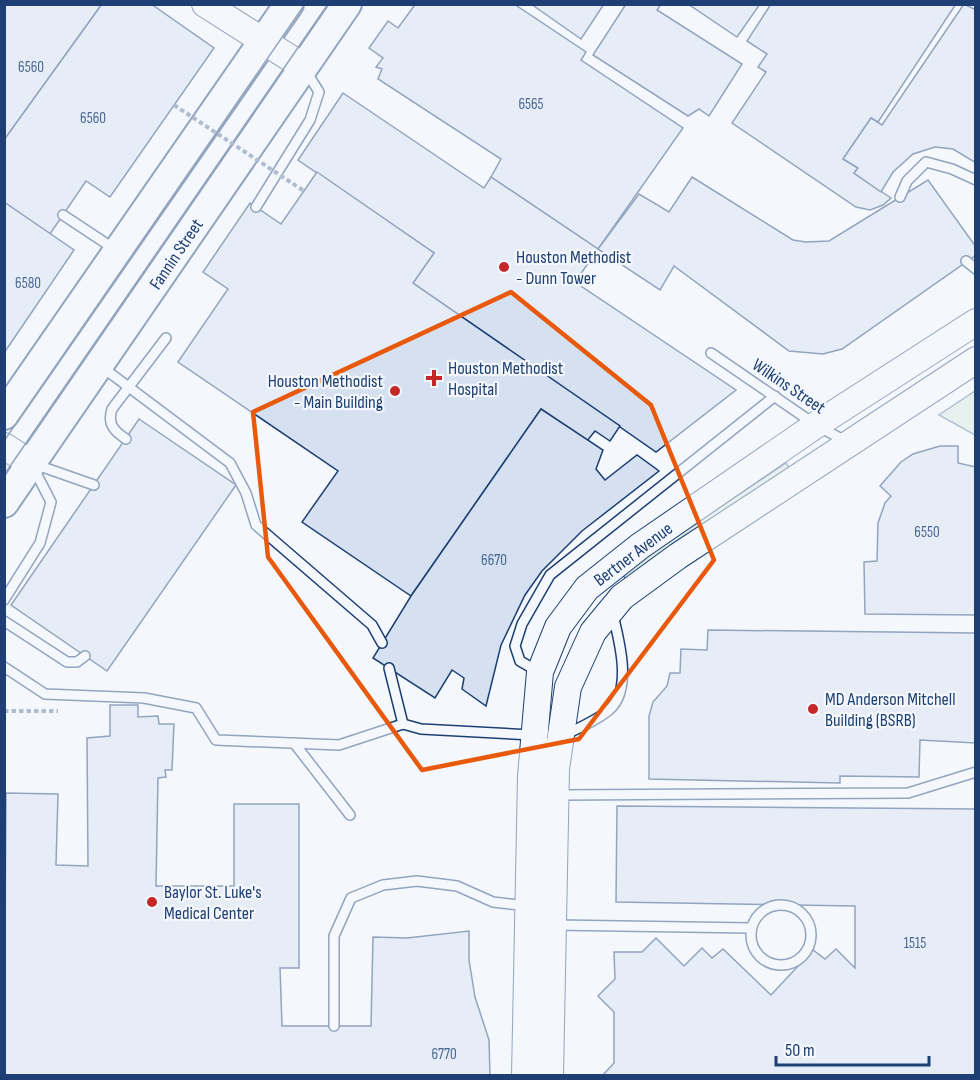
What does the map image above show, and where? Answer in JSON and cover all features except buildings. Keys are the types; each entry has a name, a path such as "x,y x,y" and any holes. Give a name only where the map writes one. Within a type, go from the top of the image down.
{"main road":[{"path":"4,415 289,4"},
{"name":"Fannin Street","path":"4,503 347,4"}],"street":[{"path":"207,5 304,67"},
{"name":"Bertner Avenue","path":"550,1076 556,795 540,672 558,627 587,588 640,546 816,425 975,322"},
{"name":"Bertner Avenue","path":"525,1076 531,776 593,632 622,597 678,556 975,360"},
{"path":"4,446 32,464"}],"lane":[{"path":"256,207 310,120 319,92 304,67"},
{"path":"900,197 907,180 926,162 952,169 975,180"},
{"path":"63,215 118,252"},
{"path":"966,261 975,269"},
{"path":"126,439 114,431 110,416 166,338"},
{"name":"Wilkins Street","path":"711,353 816,425 850,444"},
{"path":"100,366 230,463 246,494 256,525 372,625 382,643"},
{"path":"540,672 519,661 515,646 522,624 550,575 775,396"},
{"path":"32,464 94,485"},
{"path":"4,600 40,543 51,502 32,464"},
{"path":"4,667 45,694 144,698 196,708 216,740 339,745 403,724 421,729 547,736 611,709 620,693 623,672 621,648 612,610"},
{"path":"4,621 67,662 77,662 85,656"},
{"path":"389,668 403,724"},
{"path":"294,743 350,815"},
{"path":"556,795 908,793 975,772"},
{"path":"334,1026 334,936 351,898 383,885 417,881 457,886 493,902 528,906"},
{"path":"782,904 801,913 811,931 810,941 800,958 783,965 773,964 757,954 750,940 751,928 763,910 782,904"},
{"path":"553,925 751,928"}],"path":[{"path":"174,105 304,191"}],"highlighted area":[{"path":"511,292 651,405 714,560 579,739 422,770 268,557 253,412"}],"shaded area":[{"path":"975,391 975,435 939,415"},
{"path":"786,463 790,469 626,579 621,573"}],"tram line":[{"path":"4,441 305,4"},
{"path":"4,475 328,4"}],"place":[{"name":"Houston Methodist - Dunn Tower","path":"504,267"},
{"name":"Houston Methodist Hospital","path":"434,378"},
{"name":"Houston Methodist - Main Building","path":"395,391"},
{"name":"MD Anderson Mitchell Building (BSRB)","path":"813,709"},
{"name":"Baylor St. Luke's Medical Center","path":"152,902"}]}
